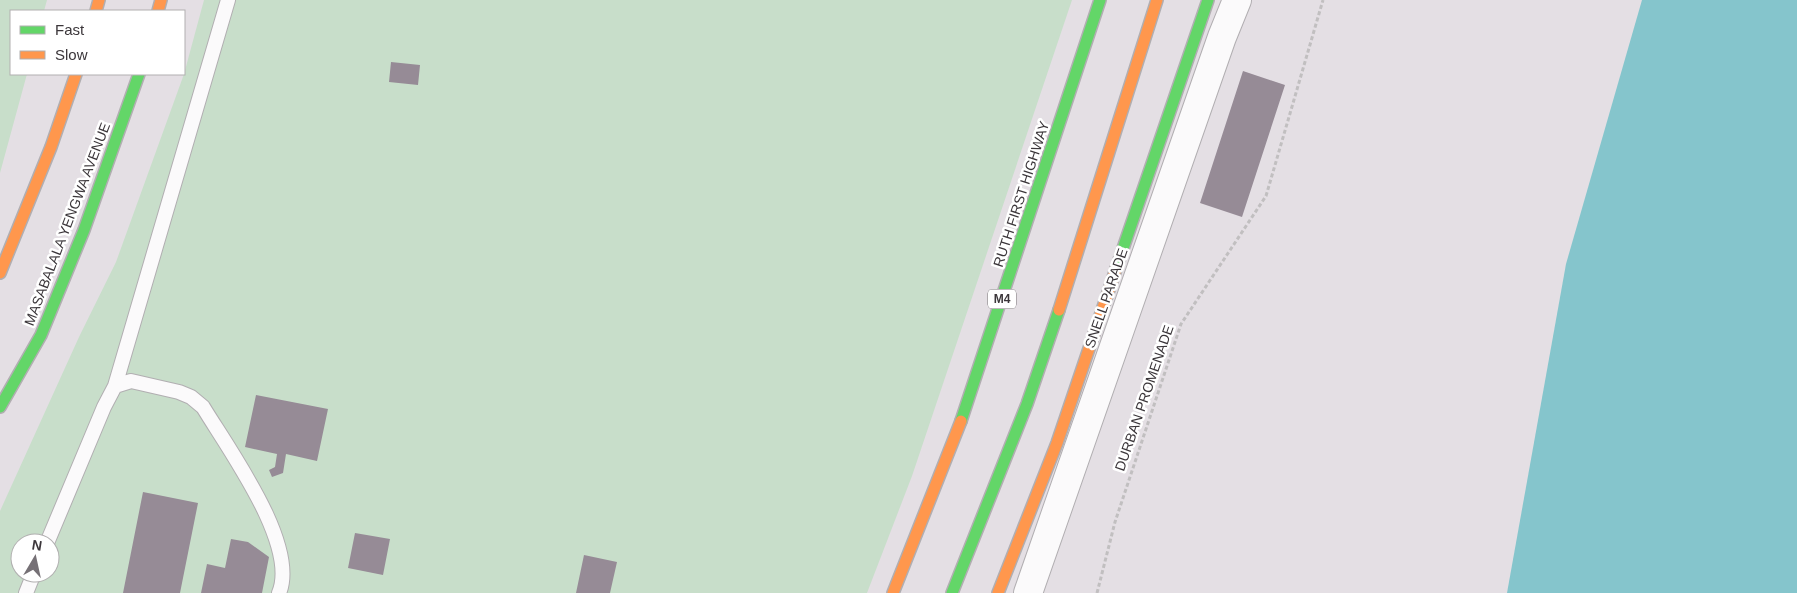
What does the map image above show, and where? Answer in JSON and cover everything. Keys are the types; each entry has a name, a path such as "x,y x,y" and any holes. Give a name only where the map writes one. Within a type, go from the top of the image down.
{"main road":[{"name":"RUTH FIRST HIGHWAY","path":"893,593 971,395 1100,0"},
{"path":"952,593 1027,404 1070,279 1157,0"},
{"name":"SNELL PARADE","path":"998,593 1057,444 1208,0"},
{"path":"0,273 51,147 76,75"},
{"name":"MASABALALA YENGWA AVENUE","path":"0,407 41,335 84,230 139,75"}],"street":[{"name":"SNELL PARADE","path":"1028,593 1222,37 1237,0"}],"lane":[{"path":"51,533 104,406 115,386 228,0"},
{"path":"115,386 131,381 179,392 192,396 203,407 270,520 284,562 284,581 279,593"}],"path":[{"name":"DURBAN PROMENADE","path":"1097,593 1114,522 1181,324 1266,196 1323,0"}],"green space":[{"path":"0,0 47,0 44,10 10,10 10,75 27,75 0,173"},
{"path":"204,0 1072,0 912,476 867,593 0,593 0,511 79,337 116,262 185,75"}],"water":[{"path":"1642,0 1797,0 1797,593 1507,593 1566,264"}],"building":[{"path":"391,62 420,65 418,85 389,82"},
{"path":"1243,71 1285,85 1242,217 1200,203"},
{"path":"256,395 328,409 317,461 286,454 283,473 272,477 269,470 275,467 277,454 245,447"},
{"path":"143,492 198,503 180,593 123,593"},
{"path":"355,533 390,539 383,575 348,568"},
{"path":"231,539 248,542 269,557 262,593 201,593 207,564 225,568"},
{"path":"584,555 617,562 610,593 576,593"}],"traffic: fast":[{"path":"961,421 1100,0"},
{"path":"1116,269 1208,0"},
{"path":"0,407 41,335 84,230 139,75"},
{"path":"952,593 1027,404 1059,310"}],"traffic: slow":[{"path":"96,10 99,0"},
{"path":"158,10 161,0"},
{"path":"1059,310 1157,0"},
{"path":"0,273 51,147 76,75"},
{"path":"998,593 1057,443 1116,269"},
{"path":"893,593 961,421"}]}
